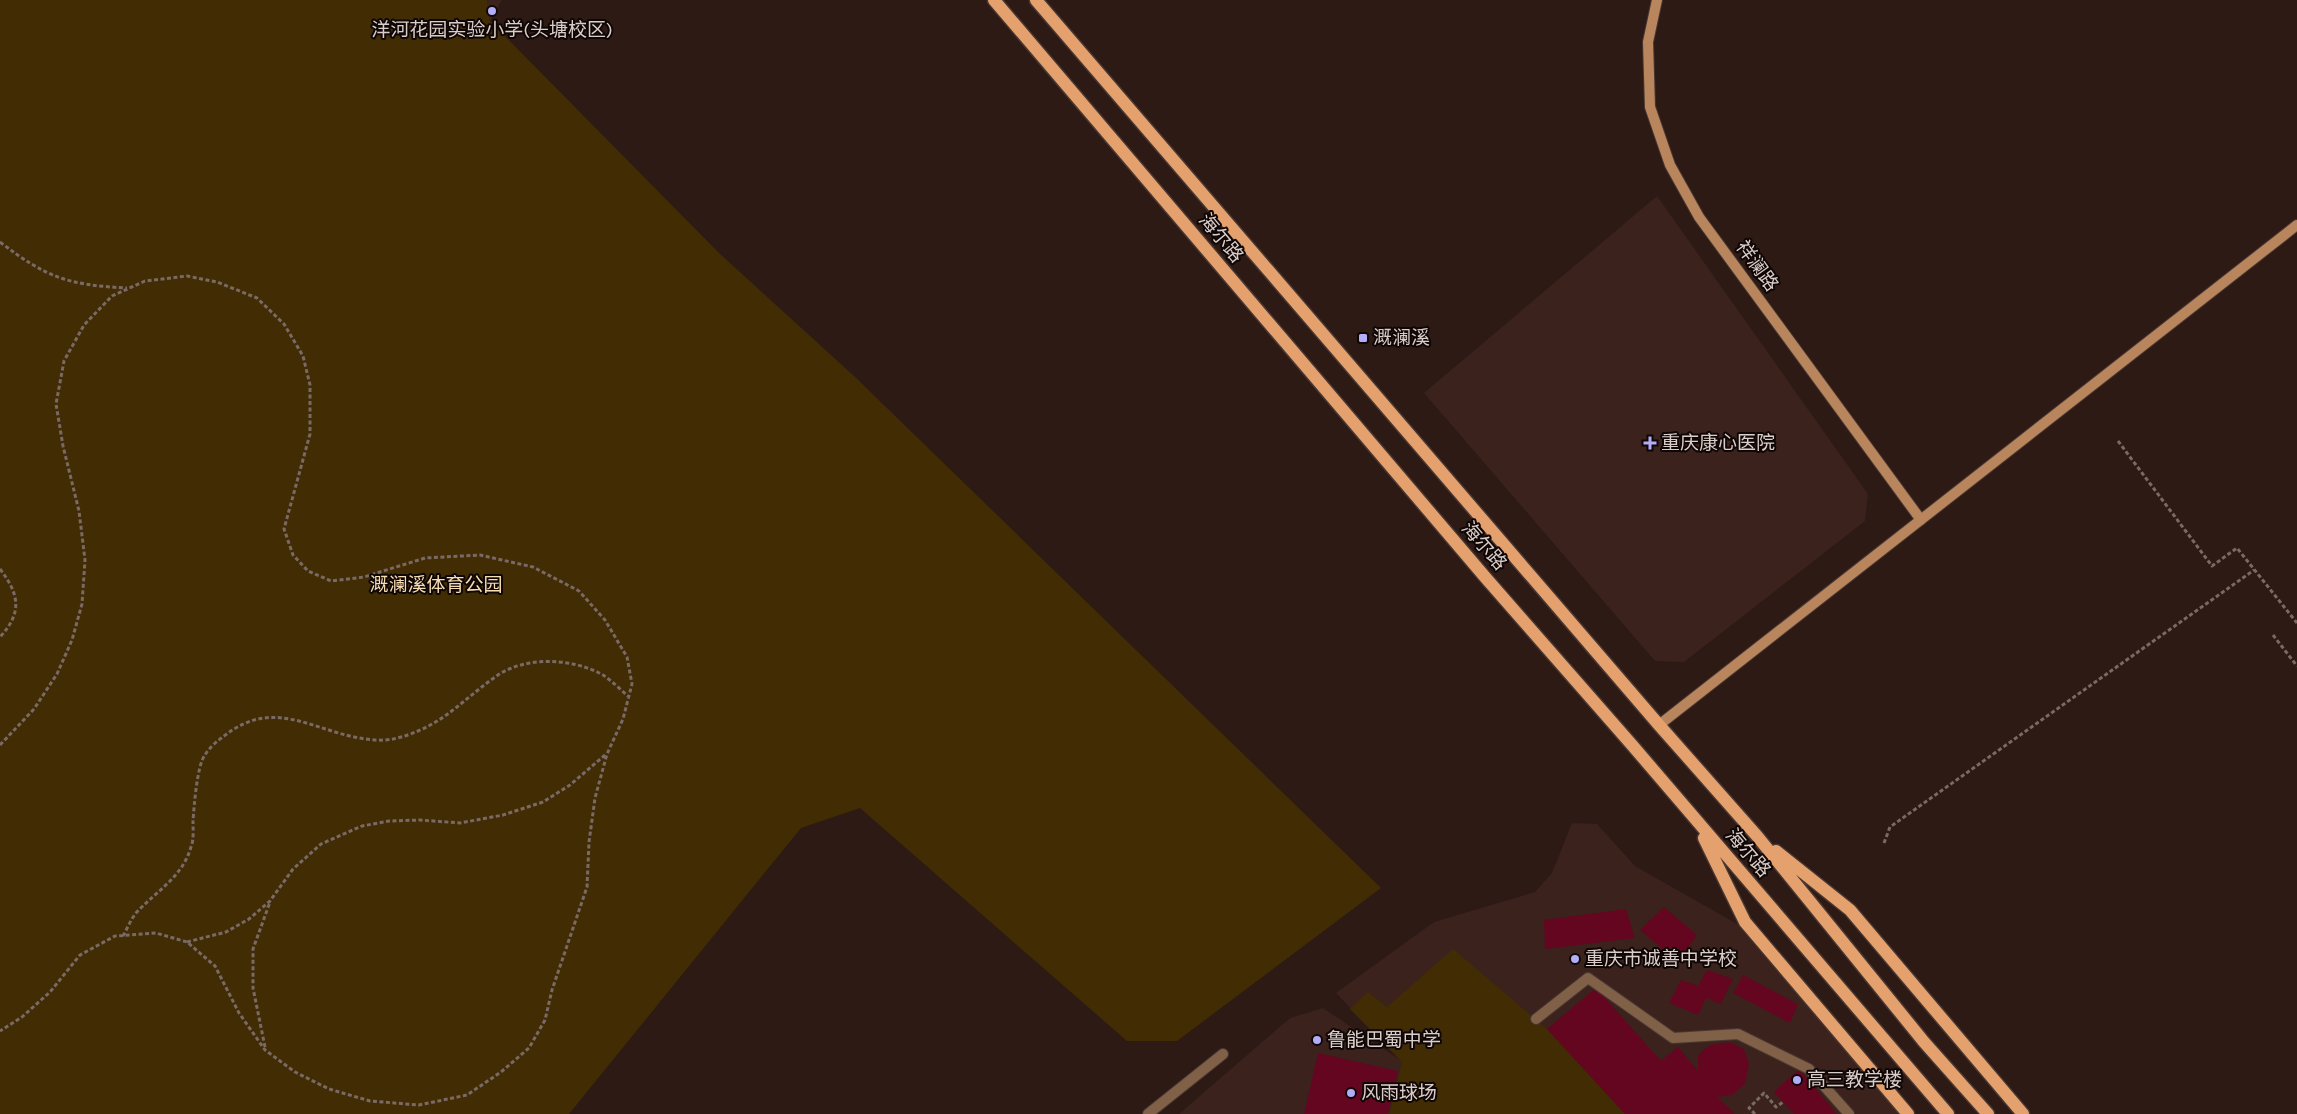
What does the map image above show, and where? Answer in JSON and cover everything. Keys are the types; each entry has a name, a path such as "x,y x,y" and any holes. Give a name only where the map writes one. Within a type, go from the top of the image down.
{"main road":[{"name":"海尔路","path":"994,0 1948,1114"},
{"name":"海尔路","path":"1036,0 1659,725 1757,836 1924,1042 1988,1114"},
{"path":"1697,822 1744,922 1908,1114"},
{"path":"1757,836 1850,910 2023,1114"}],"street":[{"name":"祥澜路","path":"1657,0 1648,42 1650,107 1670,165 1699,217 1921,520"},
{"path":"1659,725 2297,225"},
{"path":"1536,1019 1588,978 1673,1038 1738,1034 1809,1069 1848,1114"},
{"path":"1148,1114 1223,1054"}],"path":[{"path":"0,242 29,264 56,278 89,286 130,288"},
{"path":"0,745 34,709 57,674 72,640 82,604 85,560 79,511 63,446 56,404 64,361 84,325 112,296 145,281 187,276 217,282 257,298 284,324 303,356 310,384 310,434 284,529 293,555 308,571 331,582 364,577 425,558 480,555 533,567 579,591 605,620 627,657 632,684 624,719 607,754 595,798 589,842 587,887 552,990 545,1020 529,1048 501,1072 467,1095 420,1105 370,1101 329,1089 295,1072 265,1050 239,1013 215,966 187,942 156,933 115,936 80,955 50,992 22,1017 0,1031"},
{"path":"2118,441 2212,566 2237,548 2297,623"},
{"path":"0,569 12,585 17,609 7,629 0,637"},
{"path":"1884,843 1890,827 2254,570"},
{"path":"2274,635 2297,666"},
{"path":"124,936 135,914 168,885 182,867 192,846 198,782 204,755 223,737 242,724 266,716 298,721 349,737 380,741 405,736 432,725 462,705 499,674 525,664 554,661 581,665 596,672 629,697"},
{"path":"187,942 226,932 249,919 270,900 293,870 321,844 362,826 389,821 420,820 460,823 502,815 543,802 570,785 607,754"},
{"path":"265,1050 253,988 254,949 270,900"},
{"path":"1755,1114 1749,1108 1764,1093 1776,1107 1783,1102"}],"shaded area":[{"name":"洋河花园实验小学(头塘校区)","path":"487,0 502,0 490,21"},
{"name":"重庆康心医院","path":"1657,196 1868,494 1865,521 1684,662 1655,661 1424,393"},
{"name":"重庆市诚善中学校","path":"1572,823 1597,824 1635,866 1737,924 1899,1114 1454,1114 1403,1063 1389,1114 1179,1114 1290,1018 1323,1008 1400,1060 1336,993 1434,922 1535,892 1552,873"}],"green space":[{"name":"溉澜溪体育公园","path":"0,0 487,0 490,21 719,253 854,376 1381,888 1177,1041 1127,1041 860,808 801,828 569,1114 0,1114"},
{"path":"1453,949 1547,1029 1625,1114 1389,1114 1402,1062 1350,1009 1368,992 1387,1007"}],"building":[{"path":"1664,907 1697,935 1678,962 1640,930"},
{"path":"1626,909 1635,938 1545,949 1544,920"},
{"path":"1707,970 1733,979 1721,1004 1706,998 1698,1015 1669,1003 1681,980 1698,986"},
{"path":"1743,975 1798,1004 1790,1023 1733,993"},
{"path":"1596,988 1661,1061 1678,1047 1698,1071 1698,1055 1710,1045 1729,1042 1744,1049 1749,1064 1745,1084 1732,1095 1717,1097 1735,1114 1625,1114 1547,1029"},
{"name":"风雨球场","path":"1318,1053 1398,1071 1388,1114 1304,1114"},
{"name":"高三教学楼","path":"1799,1069 1837,1114 1794,1114 1774,1092"}],"place":[{"name":"洋河花园实验小学(头塘校区)","path":"492,11"},
{"name":"溉澜溪","path":"1363,338"},
{"name":"重庆康心医院","path":"1650,443"},
{"name":"重庆市诚善中学校","path":"1575,959"},
{"name":"鲁能巴蜀中学","path":"1317,1040"},
{"name":"高三教学楼","path":"1797,1080"},
{"name":"风雨球场","path":"1351,1093"}]}
